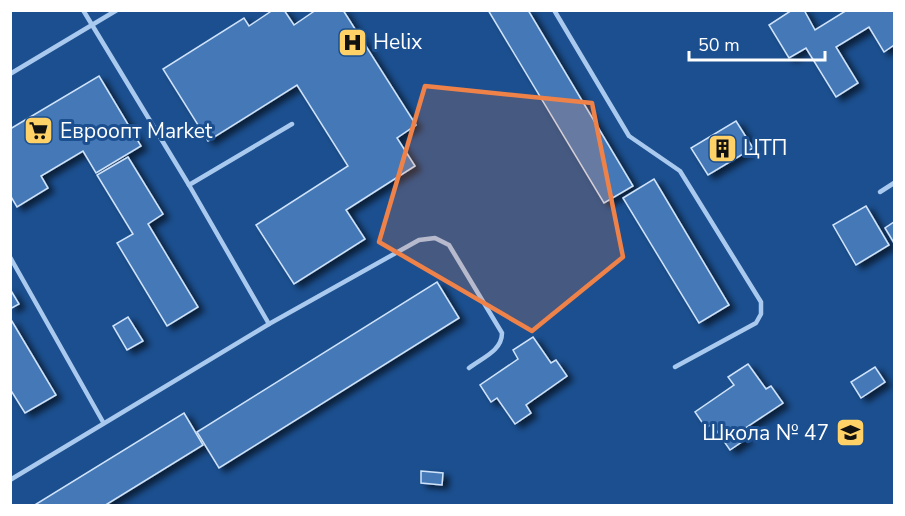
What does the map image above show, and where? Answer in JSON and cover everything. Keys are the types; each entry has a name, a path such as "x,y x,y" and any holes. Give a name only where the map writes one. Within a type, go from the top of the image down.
{"lane":[{"path":"83,10 189,185 269,324"},
{"path":"10,74 117,10"},
{"path":"555,10 629,136 680,171 761,302 761,314 756,323 675,367"},
{"path":"189,185 292,124"},
{"path":"879,192 894,183"},
{"path":"10,480 269,324 418,240 435,237 449,245 502,333 502,341 498,348 469,368"},
{"path":"10,257 103,422"}],"highlighted area":[{"path":"425,86 592,103 623,257 532,331 379,242"}],"building":[{"path":"273,10 284,10 294,25 316,10 343,10 416,125 397,138 415,166 346,210 365,239 294,284 256,225 348,166 297,85 208,141 163,69 244,18 249,26"},
{"path":"488,10 528,10 633,186 604,203"},
{"path":"792,10 804,10 815,30 847,10 894,10 894,45 884,52 869,27 836,47 858,83 836,97 806,48 789,58 769,25"},
{"path":"99,76 141,146 96,173 83,151 41,176 48,188 17,207 10,195 10,129"},
{"name":"ЦТП","path":"736,121 753,148 708,175 691,148"},
{"path":"128,157 163,214 148,224 198,307 167,326 117,243 133,234 97,175"},
{"path":"654,179 729,305 699,323 623,198"},
{"path":"866,206 889,245 856,265 833,225"},
{"path":"894,222 894,243 885,228"},
{"path":"437,282 459,318 219,468 197,432"},
{"path":"10,289 19,304 10,309"},
{"path":"128,317 143,341 127,350 113,326"},
{"path":"10,318 56,395 25,413 10,389"},
{"path":"533,337 551,363 556,360 567,376 526,405 531,413 515,424 497,398 491,402 480,385 518,359 513,350"},
{"path":"748,364 766,389 771,386 783,403 741,431 746,439 730,450 712,424 706,428 695,412 734,385 728,377"},
{"path":"875,367 885,382 861,398 851,382"},
{"path":"184,413 203,445 104,506 33,506"},
{"path":"421,471 443,473 442,485 421,483"}],"place":[{"name":"Helix","path":"352,42"},
{"name":"Евроопт Market","path":"39,131"},
{"name":"ЦТП","path":"722,148"},
{"name":"Школа № 47","path":"850,433"}]}
